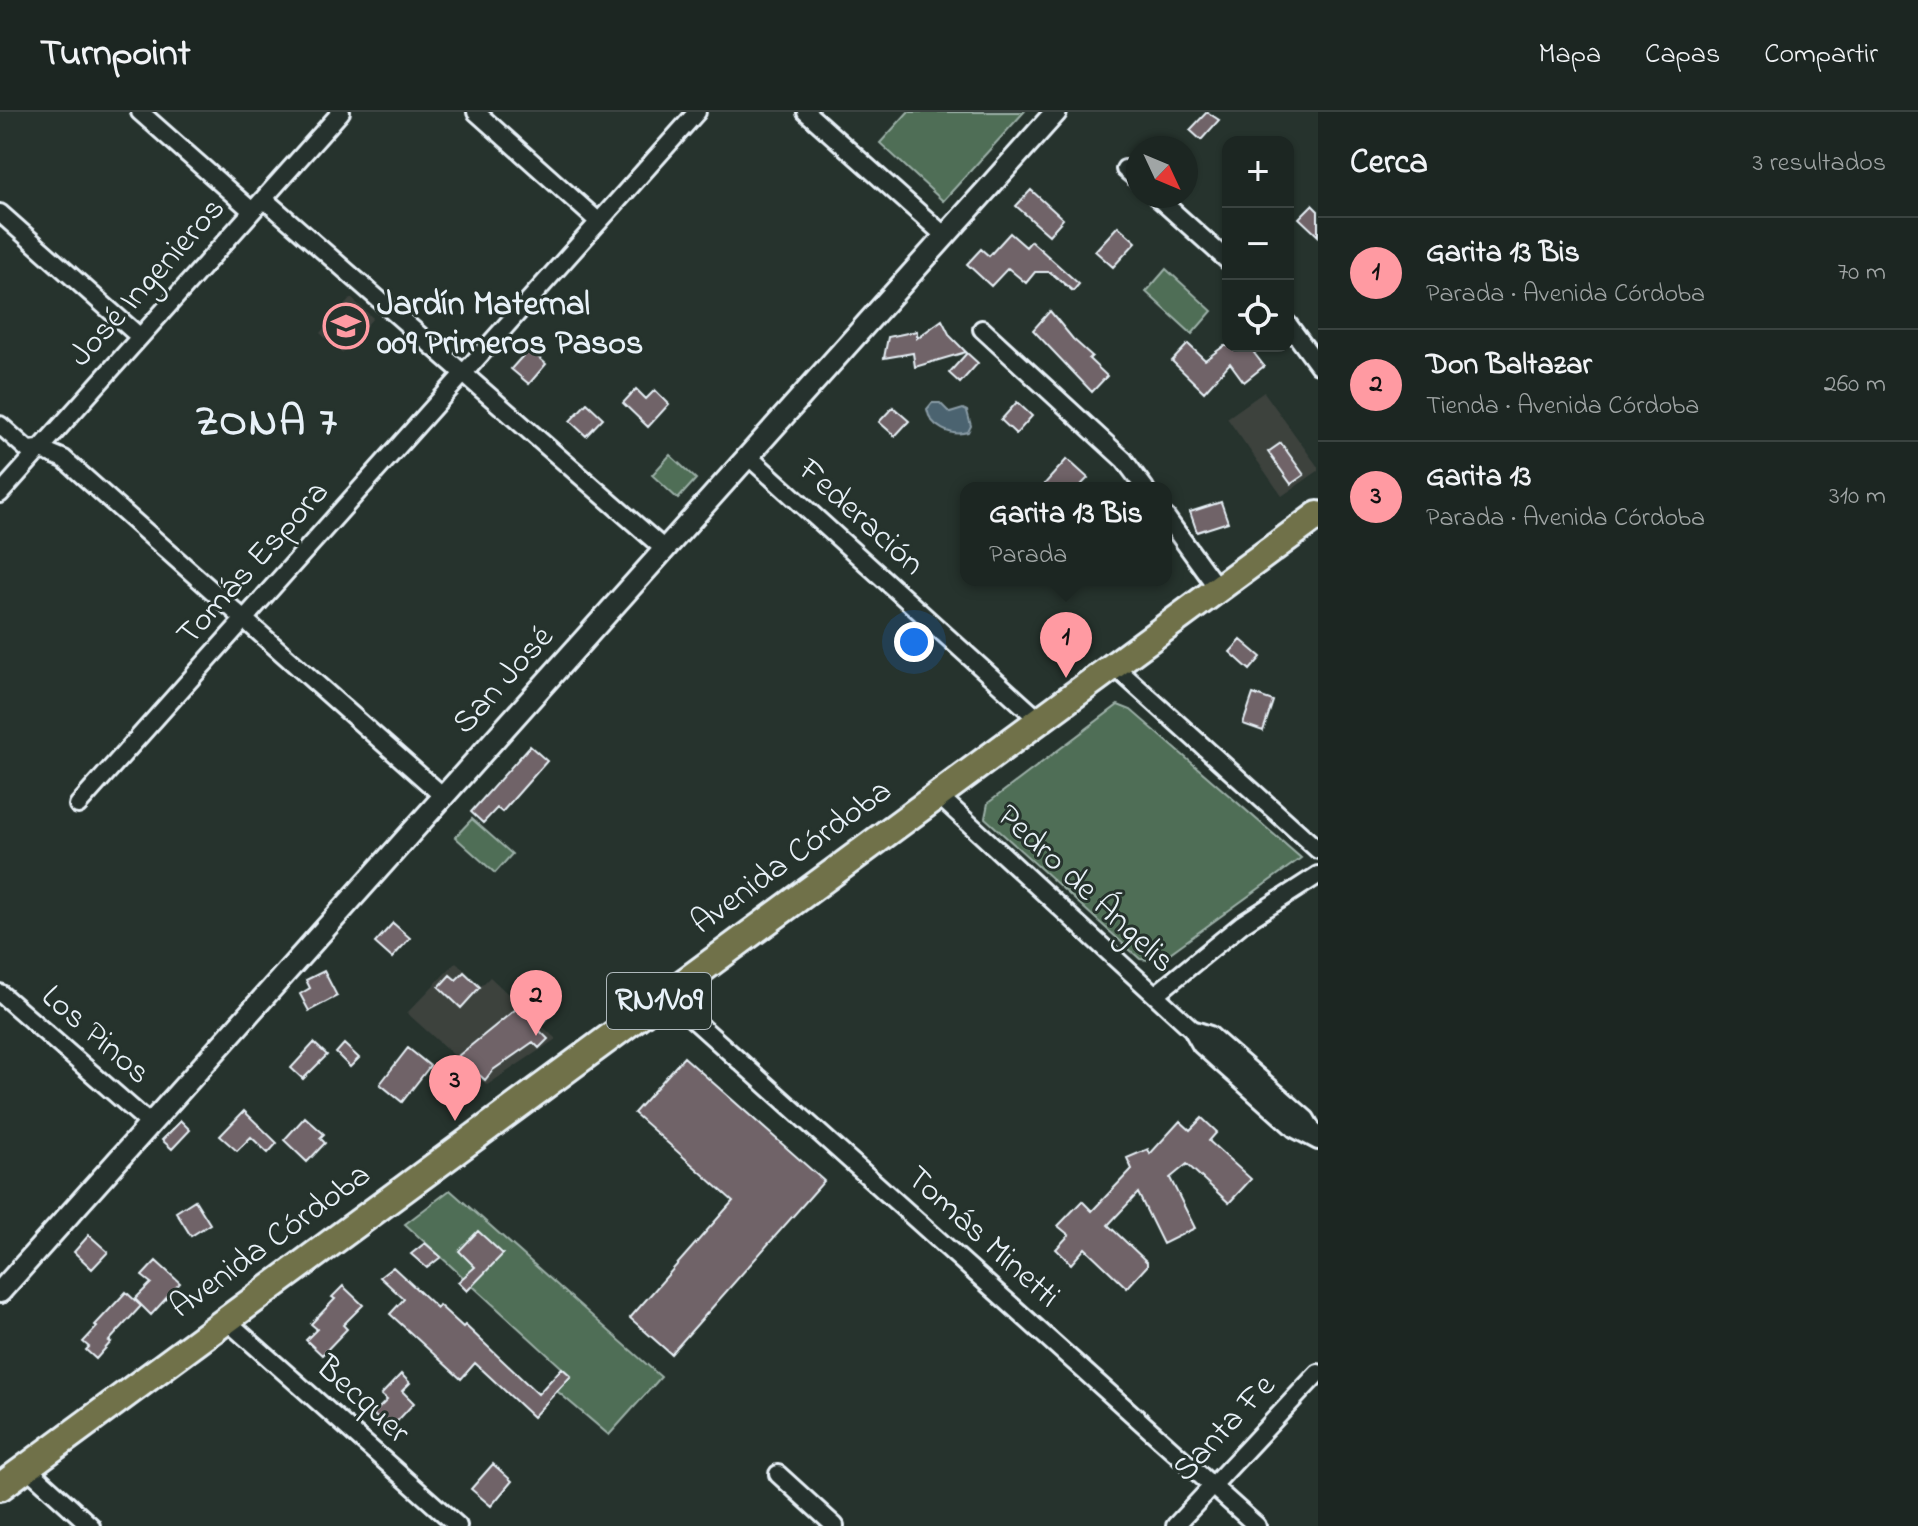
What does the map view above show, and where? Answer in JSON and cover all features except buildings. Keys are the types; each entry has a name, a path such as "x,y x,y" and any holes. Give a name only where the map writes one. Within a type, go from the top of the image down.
{"main road":[{"name":"Avenida Córdoba","path":"0,1487 1318,515"}],"street":[{"path":"140,112 464,374 664,549"},
{"name":"José Ingenieros","path":"0,494 341,112"},
{"path":"476,112 599,222"},
{"name":"Tomás Espora","path":"78,805 697,112"},
{"path":"806,112 945,236"},
{"name":"San José","path":"0,1292 1056,112"},
{"path":"1169,208 1222,256"},
{"path":"0,213 140,337"},
{"path":"982,329 1124,460 1140,482"},
{"path":"1294,332 1318,365"},
{"path":"0,425 28,450 40,449 64,459 443,796"},
{"name":"Federación","path":"748,456 1039,720"},
{"path":"1172,525 1218,589"},
{"path":"1114,666 1318,850"},
{"name":"Pedro de Ángelis","path":"938,795 1192,1029 1210,1035 1306,1119 1318,1141"},
{"path":"1155,995 1242,924 1318,875"},
{"name":"Los Pinos","path":"0,993 150,1124"},
{"name":"Tomás Minetti","path":"666,995 1257,1526"},
{"name":"Becquer","path":"226,1320 458,1526"},
{"name":"Santa Fe","path":"1175,1526 1318,1373"},
{"path":"26,1467 91,1526"},
{"path":"778,1474 835,1526"}],"shaded area":[{"name":"Jardín Maternal 009 Primeros Pasos","path":"351,298 373,318 342,353 320,333"},
{"path":"1264,392 1318,467 1318,471 1282,496 1227,418"},
{"path":"456,962 481,986 490,977 556,1039 487,1085 407,1013"}],"green space":[{"path":"908,112 1024,112 943,201 880,143"},
{"path":"1166,269 1212,311 1192,334 1146,292"},
{"path":"670,455 696,479 678,499 652,475"},
{"path":"1118,705 1131,710 1301,858 1159,961 1140,959 985,818 988,803"},
{"path":"472,819 512,854 495,873 455,837"},
{"path":"450,1190 661,1377 609,1435 557,1391 570,1375 405,1224"}],"water":[{"path":"932,403 940,403 950,413 963,409 967,411 971,426 968,432 948,432 937,426 927,409"}],"place":[{"name":"Jardín Maternal 009 Primeros Pasos","path":"346,326"},
{"name":"Garita 13 Bis","path":"1066,678"},
{"name":"Don Baltazar","path":"536,1036"},
{"name":"Garita 13","path":"455,1121"}],"district":[{"name":"ZONA 7","path":"267,423"}]}
